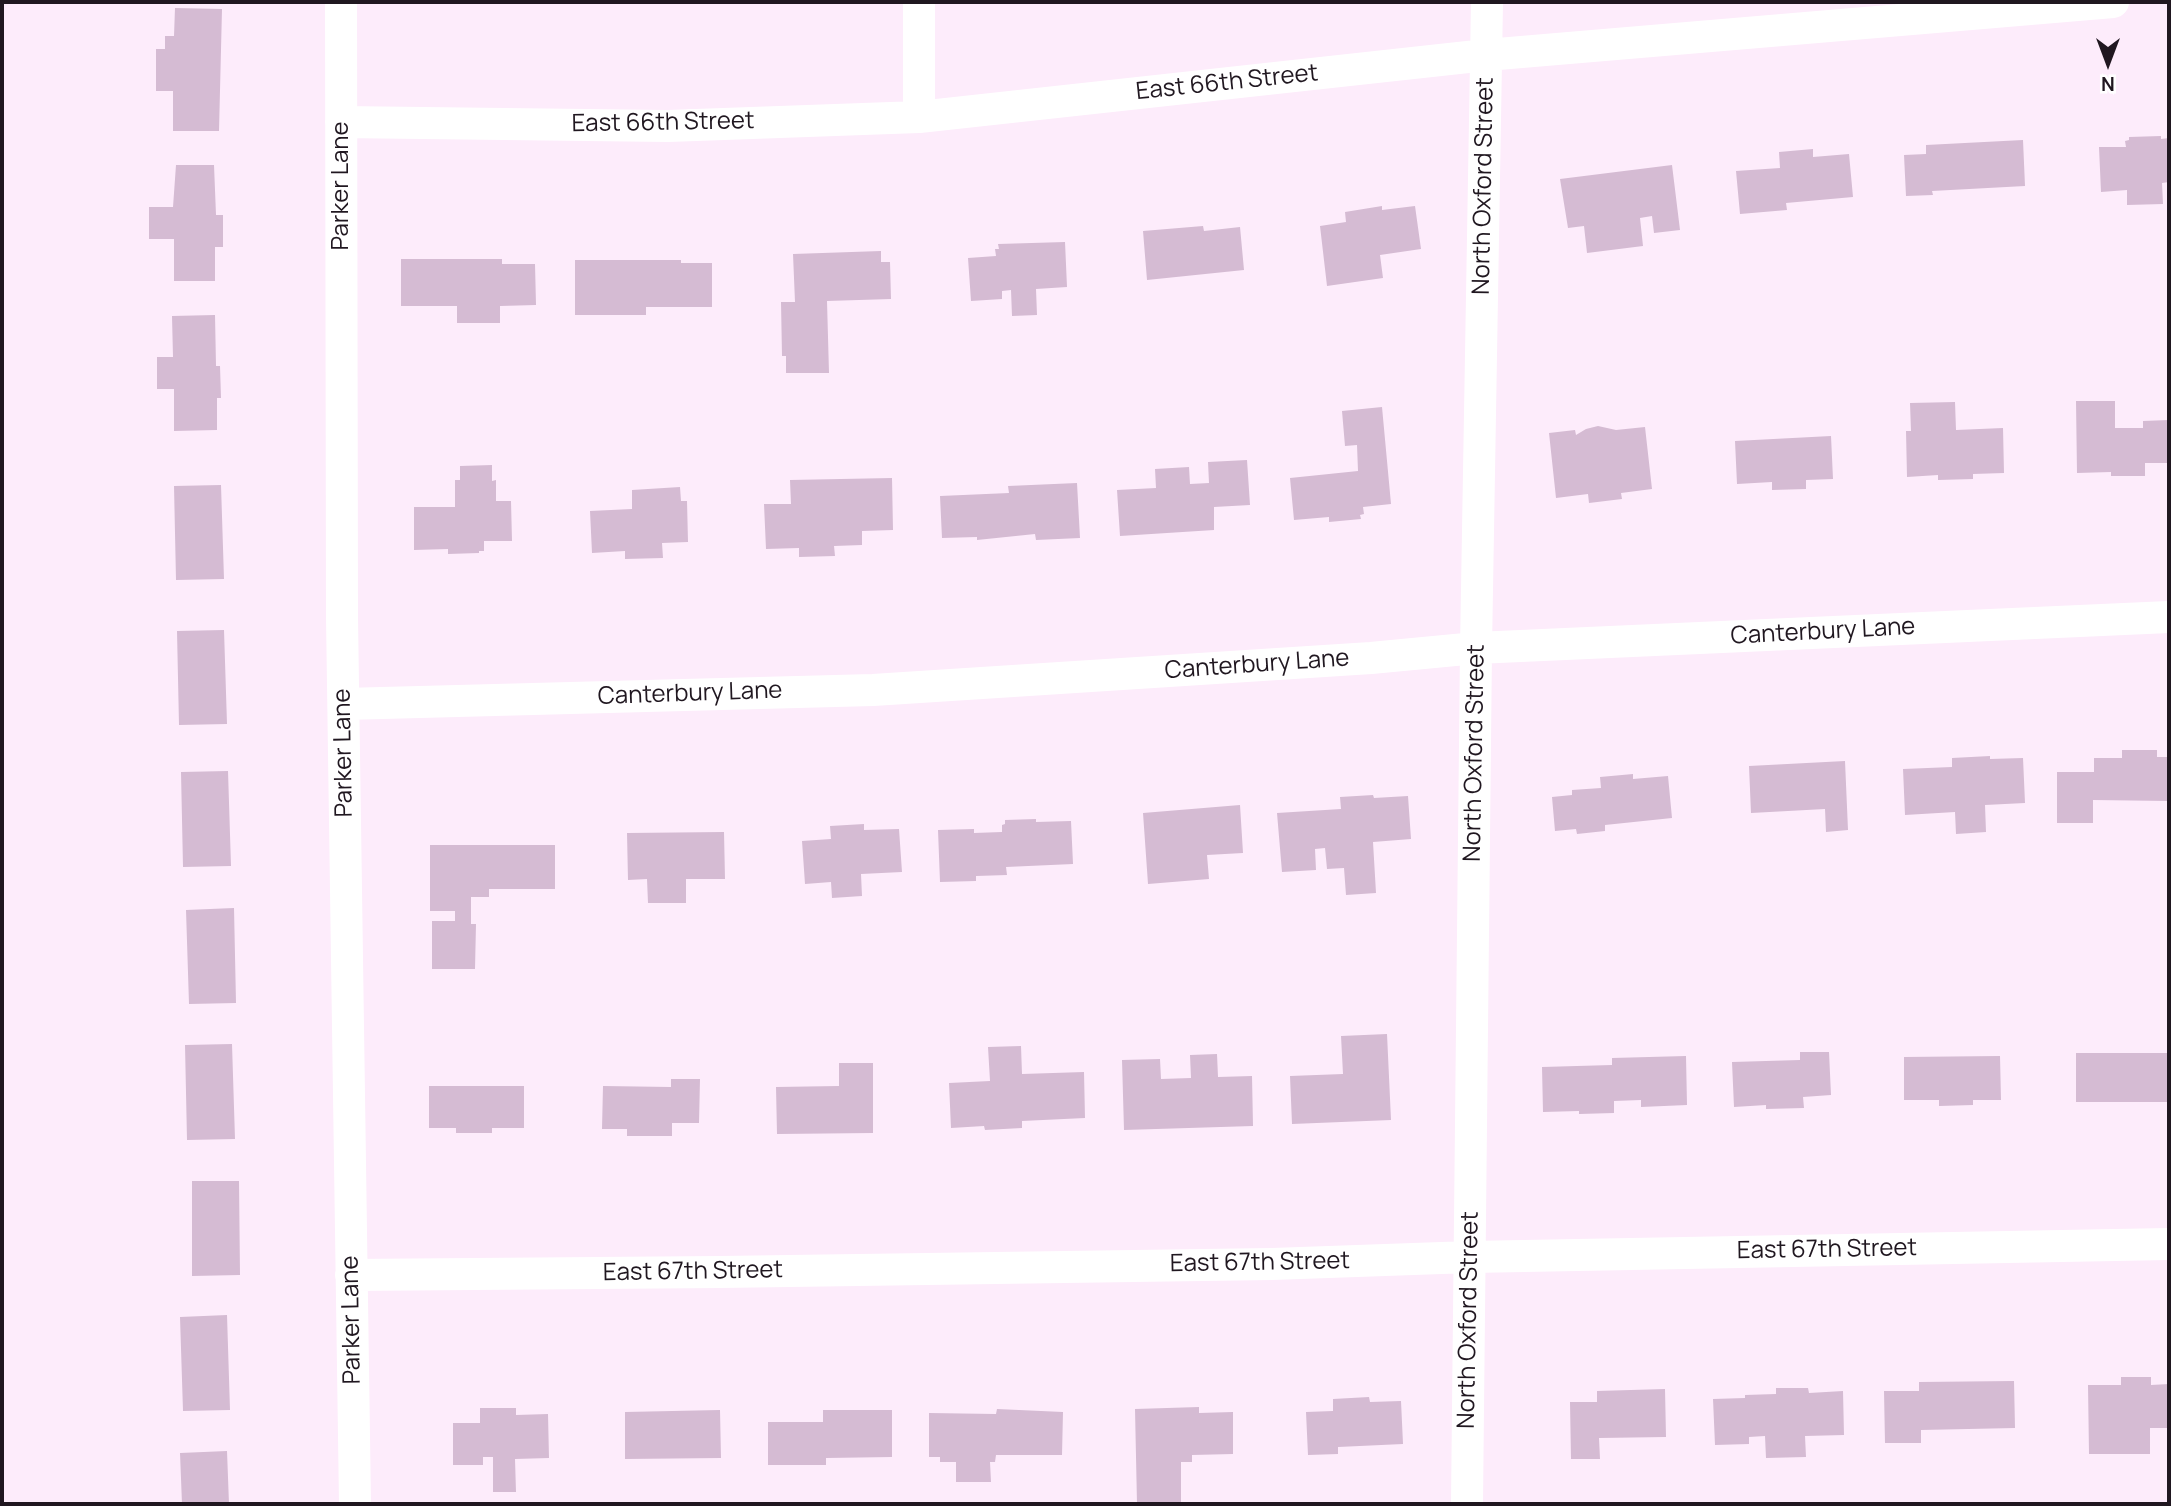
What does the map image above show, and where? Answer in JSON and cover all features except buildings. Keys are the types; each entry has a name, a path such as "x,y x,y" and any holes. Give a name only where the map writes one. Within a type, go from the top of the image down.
{"street":[{"name":"Parker Lane","path":"341,2 344,704 355,1504"},
{"path":"919,2 919,117"},
{"name":"North Oxford Street","path":"1467,1504 1486,2"},
{"name":"East 66th Street","path":"341,122 668,126 919,117 1486,55 2113,2"},
{"name":"Canterbury Lane","path":"344,704 873,690 1371,658 1476,648 2169,617"},
{"name":"East 67th Street","path":"351,1275 1258,1264 1469,1257 2169,1244"}]}
